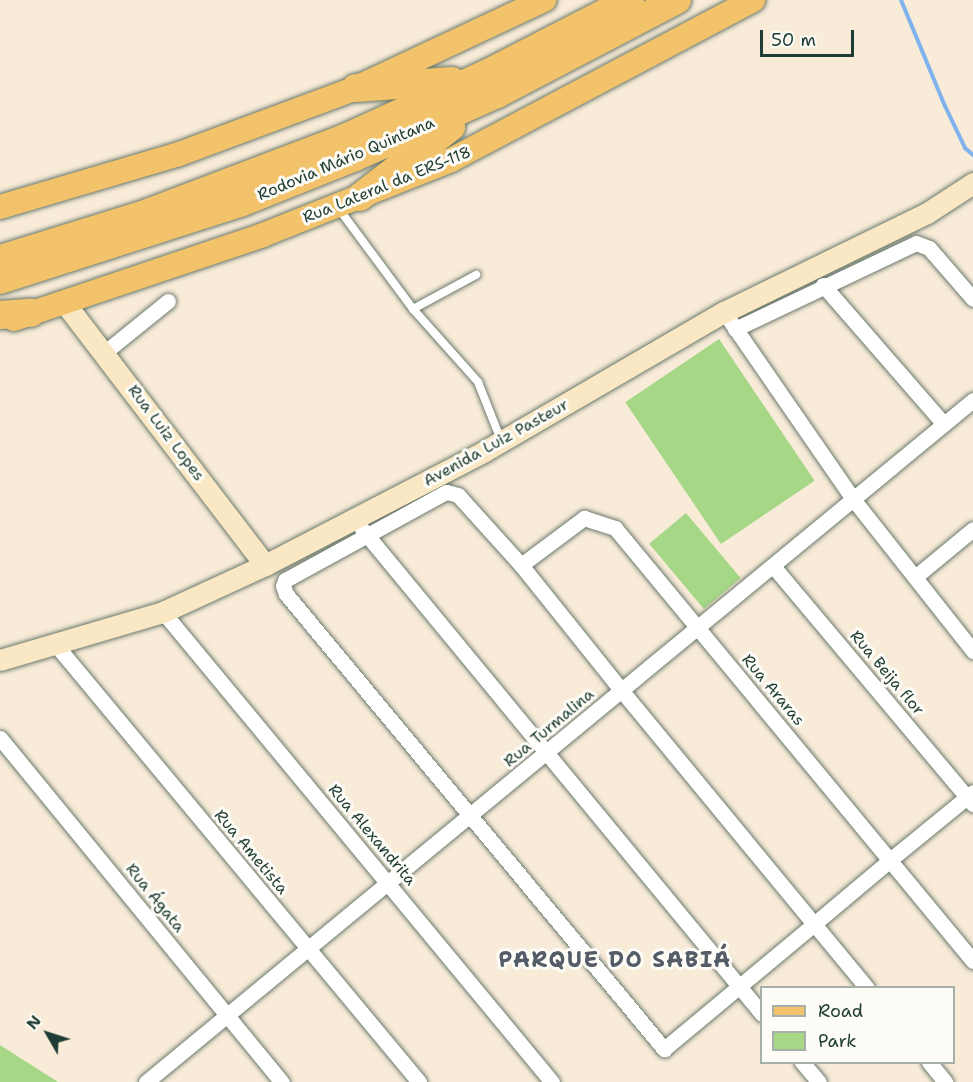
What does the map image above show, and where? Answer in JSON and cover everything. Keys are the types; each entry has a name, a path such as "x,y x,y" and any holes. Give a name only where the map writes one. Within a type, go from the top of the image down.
{"highway":[{"name":"Rodovia Mário Quintana","path":"0,259 142,215 492,84 630,0"},
{"name":"Rodovia Mário Quintana","path":"0,280 240,203 677,0"},
{"path":"356,88 492,84"},
{"path":"348,201 492,84"},
{"path":"0,315 31,313"}],"main road":[{"path":"0,207 178,154 356,88 544,0"},
{"name":"Rua Lateral da ERS-118","path":"0,323 263,235 507,133 753,0"},
{"name":"Avenida Luiz Pasteur","path":"0,660 163,612 265,565 361,527 501,442 927,213 973,183"},
{"name":"Rua Luiz Lopes","path":"64,302 105,352 265,565"}],"street":[{"path":"973,299 929,248 915,243 823,285 729,321 853,499 973,651"},
{"path":"823,285 944,424"},
{"path":"105,352 168,301"},
{"name":"Rua Turmalina","path":"147,1082 699,629 973,400"},
{"path":"866,986 814,924 622,691 521,565 459,495 446,492 361,527 285,580 283,586 664,1049 814,924 890,860 971,797"},
{"name":"Rua Araras","path":"521,565 584,518 615,528 973,961"},
{"path":"361,527 760,1012"},
{"path":"915,577 973,529"},
{"name":"Rua Beija flor","path":"774,566 971,797"},
{"name":"Rua Alexandrita","path":"163,612 552,1082"},
{"name":"Rua Ametista","path":"56,645 418,1082"},
{"name":"Rua Ágata","path":"0,738 282,1082"},
{"path":"804,1064 819,1082"},
{"path":"931,1064 945,1082"}],"lane":[{"path":"348,201 414,309 478,382 501,442"},
{"path":"414,309 476,275"}],"green space":[{"path":"719,339 815,481 721,544 625,402"},
{"path":"686,513 741,578 704,609 649,544"},
{"path":"0,1045 58,1082 0,1082"}],"waterway":[{"path":"901,0 945,106 965,148 973,155"}],"district":[{"name":"PARQUE DO SABIÁ","path":"615,960"}]}
